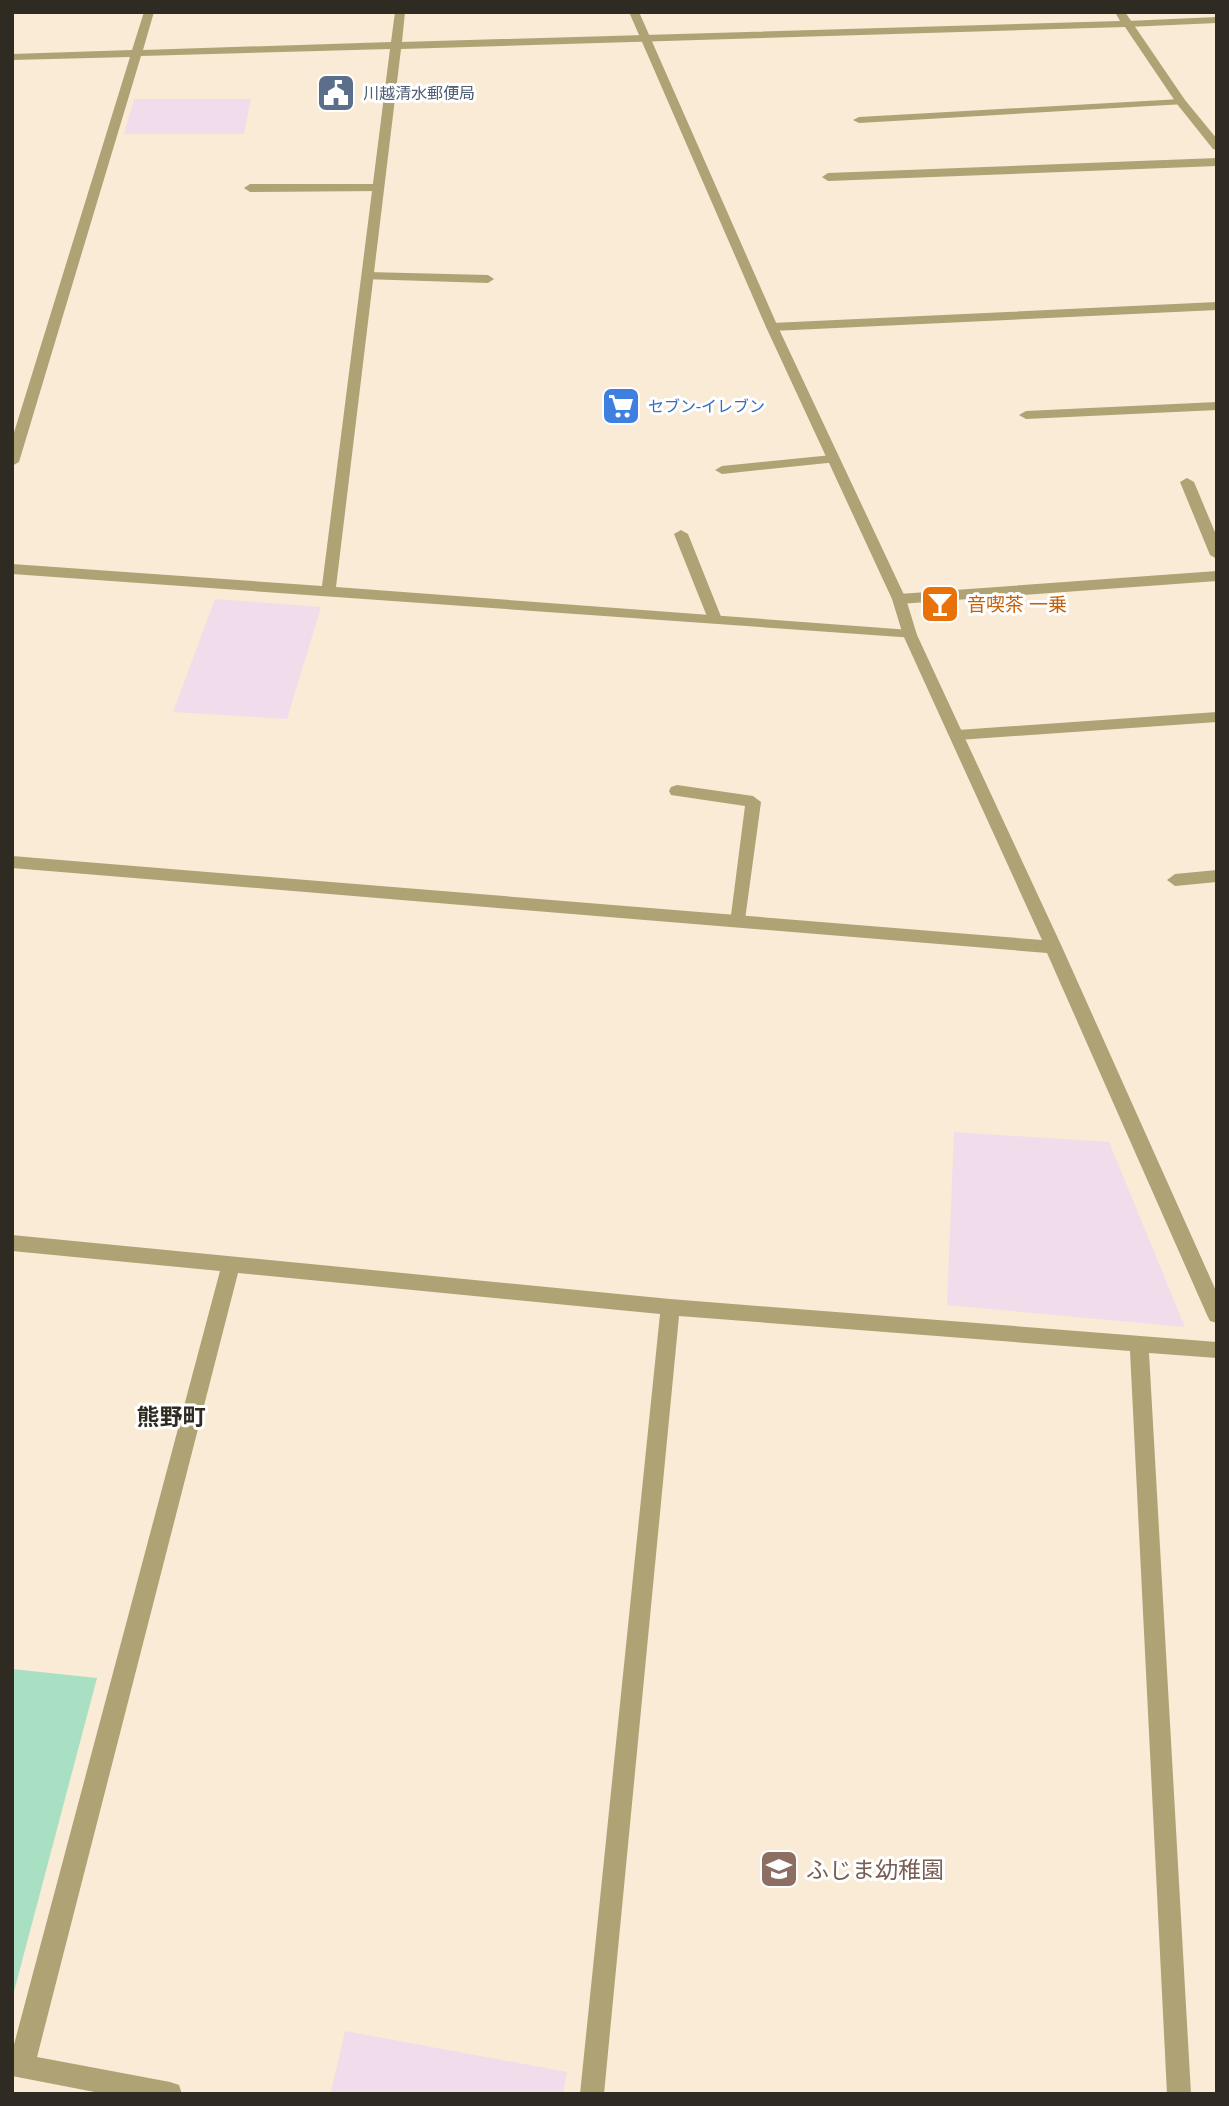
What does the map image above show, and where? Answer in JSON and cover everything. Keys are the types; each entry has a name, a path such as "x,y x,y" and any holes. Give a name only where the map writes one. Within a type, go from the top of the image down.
{"street":[{"path":"12,462 149,12"},
{"path":"328,593 400,12"},
{"path":"634,12 772,327 899,599 910,635 1054,947 1217,1315"},
{"path":"1120,12 1181,102 1217,147"},
{"path":"12,57 645,40 1217,20"},
{"path":"859,120 1181,102"},
{"path":"828,177 1217,162"},
{"path":"250,188 377,188"},
{"path":"366,276 488,279"},
{"path":"772,327 1217,306"},
{"path":"1026,415 1217,406"},
{"path":"722,470 832,459"},
{"path":"1186,482 1217,555"},
{"path":"681,534 715,619"},
{"path":"12,569 910,635"},
{"path":"899,599 1217,576"},
{"path":"958,736 1217,717"},
{"path":"677,792 753,802 738,923"},
{"path":"12,862 1054,947"},
{"path":"1175,880 1217,876"},
{"path":"12,1243 670,1307 1217,1350"},
{"path":"170,2094 18,2064 231,1265"},
{"path":"592,2094 670,1307"},
{"path":"1139,1344 1179,2094"}],"shaded area":[{"path":"134,99 251,99 244,134 124,134"},
{"path":"215,599 321,607 287,719 173,712"},
{"path":"954,1132 1109,1142 1185,1327 947,1305"},
{"path":"345,2031 567,2072 563,2094 331,2092"}],"green space":[{"path":"12,1669 97,1678 12,1999"}],"place":[{"name":"川越清水郵便局","path":"336,93"},
{"name":"セブン-イレブン","path":"621,406"},
{"name":"音喫茶 一乗","path":"940,604"},
{"name":"ふじま幼稚園","path":"779,1869"}],"district":[{"name":"熊野町","path":"171,1416"}]}
